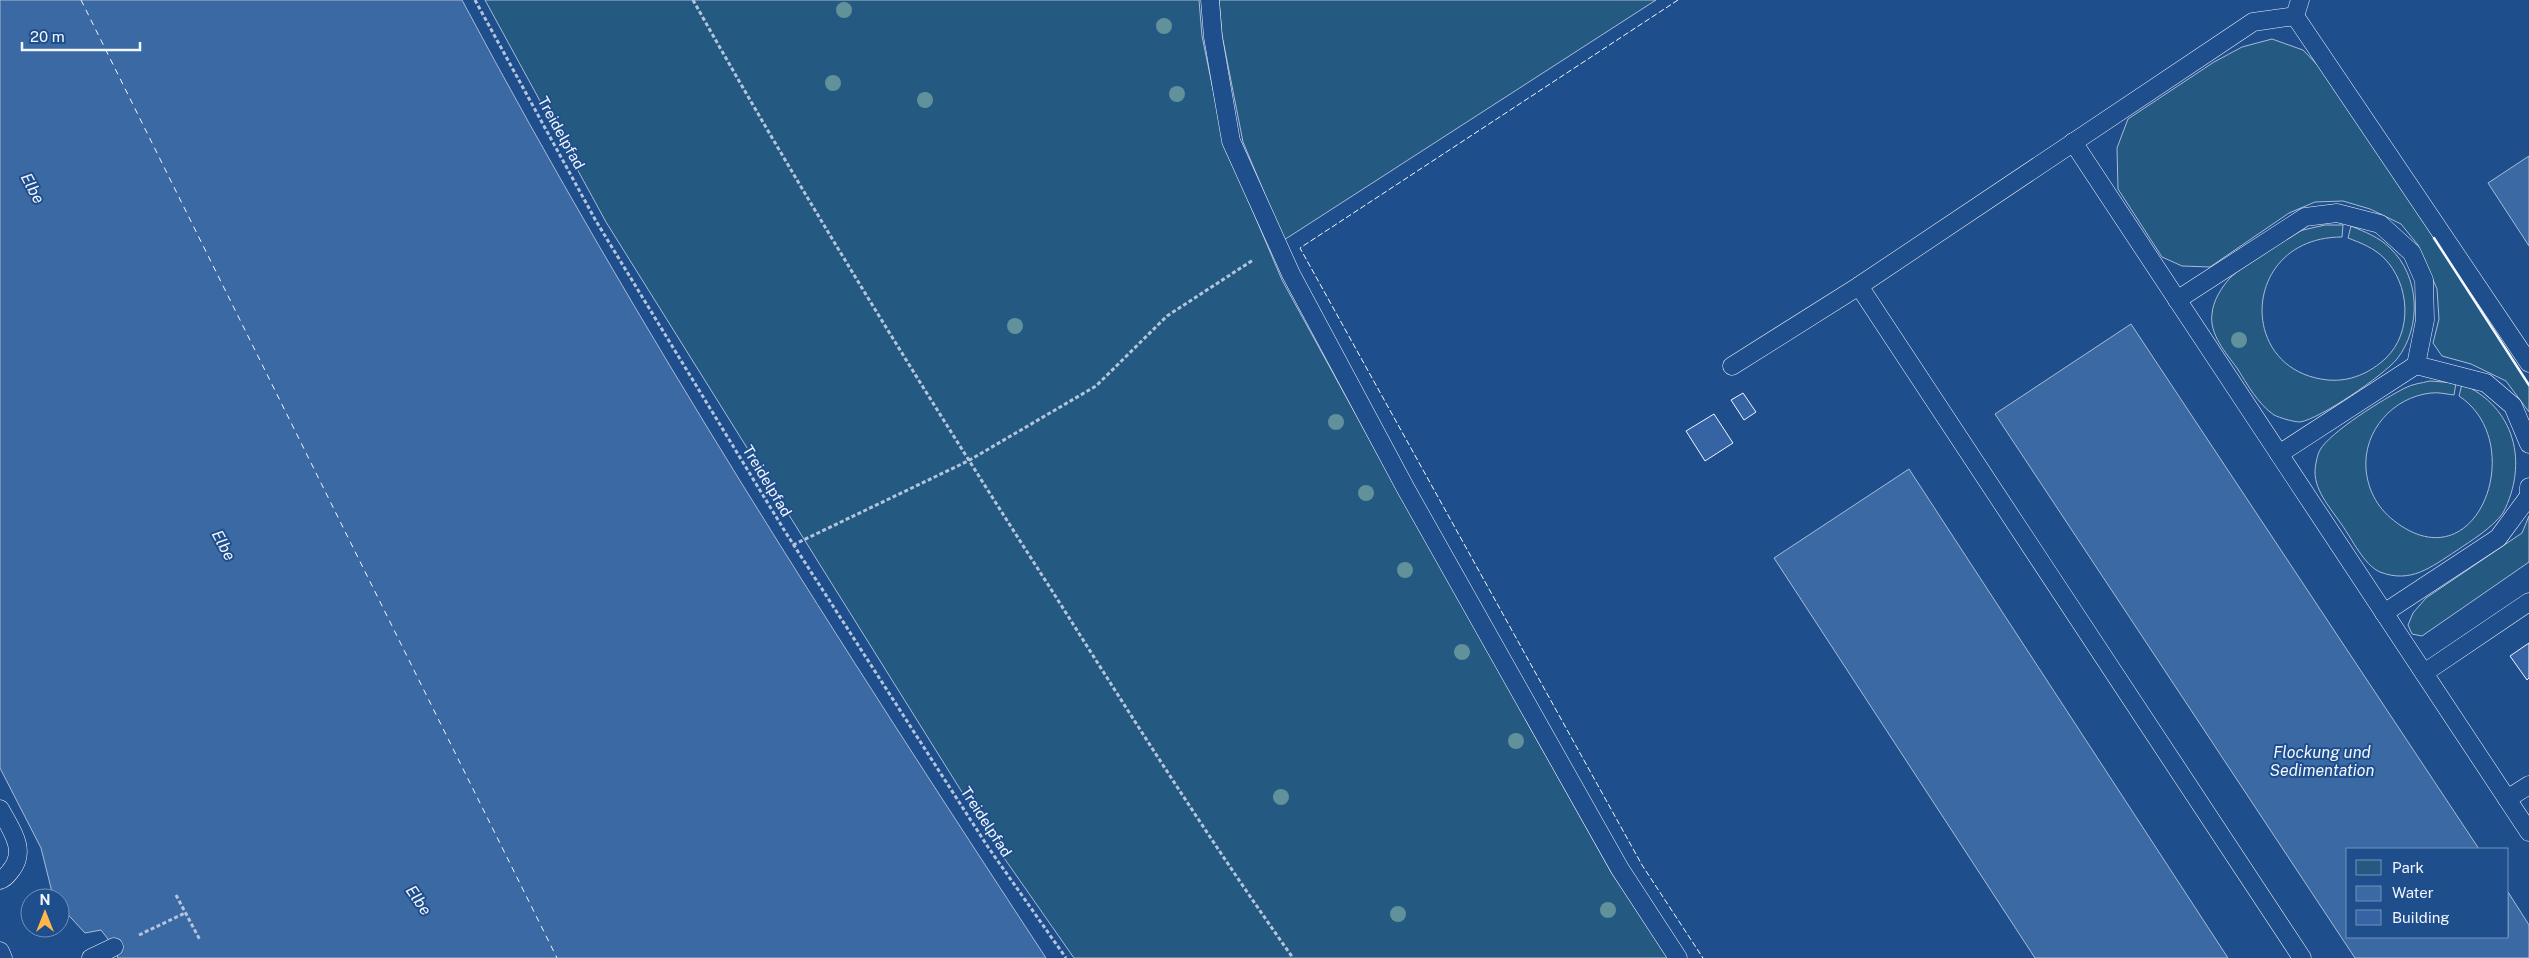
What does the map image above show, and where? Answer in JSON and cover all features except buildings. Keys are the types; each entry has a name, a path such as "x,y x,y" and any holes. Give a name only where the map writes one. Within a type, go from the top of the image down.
{"lane":[{"path":"1210,0 1213,36 1231,141 1291,274 1411,498 1620,869 1678,958"},
{"path":"1732,366 1859,286 2253,22 2298,8 2529,363"},
{"path":"2073,142 2529,832"},
{"path":"2177,300 2305,216 2337,213 2380,224 2412,253 2424,280 2425,320 2416,365 2279,454"},
{"path":"1859,286 2302,958"},
{"path":"2416,365 2486,383 2513,406 2529,444"},
{"path":"2384,613 2498,538 2529,496 2529,487"},
{"path":"2424,673 2529,602"},
{"path":"2507,799 2529,784"},
{"path":"0,809 18,843 16,862 5,878 0,880"},
{"path":"91,958 114,947"},
{"path":"0,951 3,958"}],"path":[{"name":"Treidelpfad","path":"476,0 596,220 793,545 988,846 1066,958"},
{"path":"693,0 764,125 921,388 1229,868 1293,958"},
{"path":"793,545 968,461 1096,386 1167,316 1277,245"},
{"path":"176,894 200,940"},
{"path":"114,947 185,913"}],"green space":[{"path":"485,0 1199,0 1202,36 1224,143 1282,280 1611,872 1668,958 1074,958 995,845 606,222"},
{"path":"1219,0 1656,0 1284,240 1243,142 1222,35"},
{"path":"2272,39 2303,50 2331,79 2529,385 2529,412 2506,381 2471,364 2442,356 2433,343 2439,319 2437,289 2418,245 2401,224 2370,209 2343,201 2315,202 2289,213 2210,267 2182,266 2162,257 2118,189 2117,148 2128,119 2214,62 2242,47"},
{"path":"2325,225 2343,225 2342,237 2309,243 2284,258 2269,280 2262,305 2265,331 2277,354 2298,371 2328,380 2344,380 2373,368 2386,358 2395,347 2401,335 2405,308 2399,281 2393,269 2380,254 2348,238 2351,226 2381,241 2400,259 2412,287 2414,317 2411,332 2405,346 2390,366 2336,405 2309,419 2297,422 2274,415 2258,400 2219,343 2213,329 2212,314 2218,295 2236,273 2296,233"},
{"path":"2430,381 2456,383 2454,395 2431,393 2404,401 2383,418 2375,429 2370,442 2366,455 2367,477 2372,493 2385,512 2397,523 2426,537 2451,535 2471,521 2485,499 2492,472 2490,444 2480,417 2459,396 2462,384 2480,394 2494,407 2505,422 2512,438 2515,456 2515,475 2511,494 2503,513 2487,529 2429,568 2411,575 2391,575 2374,569 2369,564 2321,494 2316,479 2316,461 2320,450 2346,425 2385,399 2408,387"},
{"path":"2529,516 2529,562 2422,636 2412,634 2408,625 2413,613 2426,598 2522,533"}],"water":[{"name":"Elbe","path":"0,0 462,0 529,123 599,245 743,486 893,723 1046,958 118,958 114,947 101,930 85,933 70,917 70,888 51,888 41,848 0,768"},
{"path":"2529,156 2529,246 2488,183"},
{"name":"Flockung und Sedimentation","path":"2131,324 2478,848 2346,848 2346,938 2509,938 2509,894 2529,925 2529,958 2355,958 1995,414"},
{"path":"1909,469 2228,958 2035,958 1774,558"}],"ferry route":[{"path":"81,0 557,958"}],"fence":[{"path":"1678,0 1300,248 1642,865 1703,958"}],"wall":[{"path":"2434,238 2529,385"}]}
